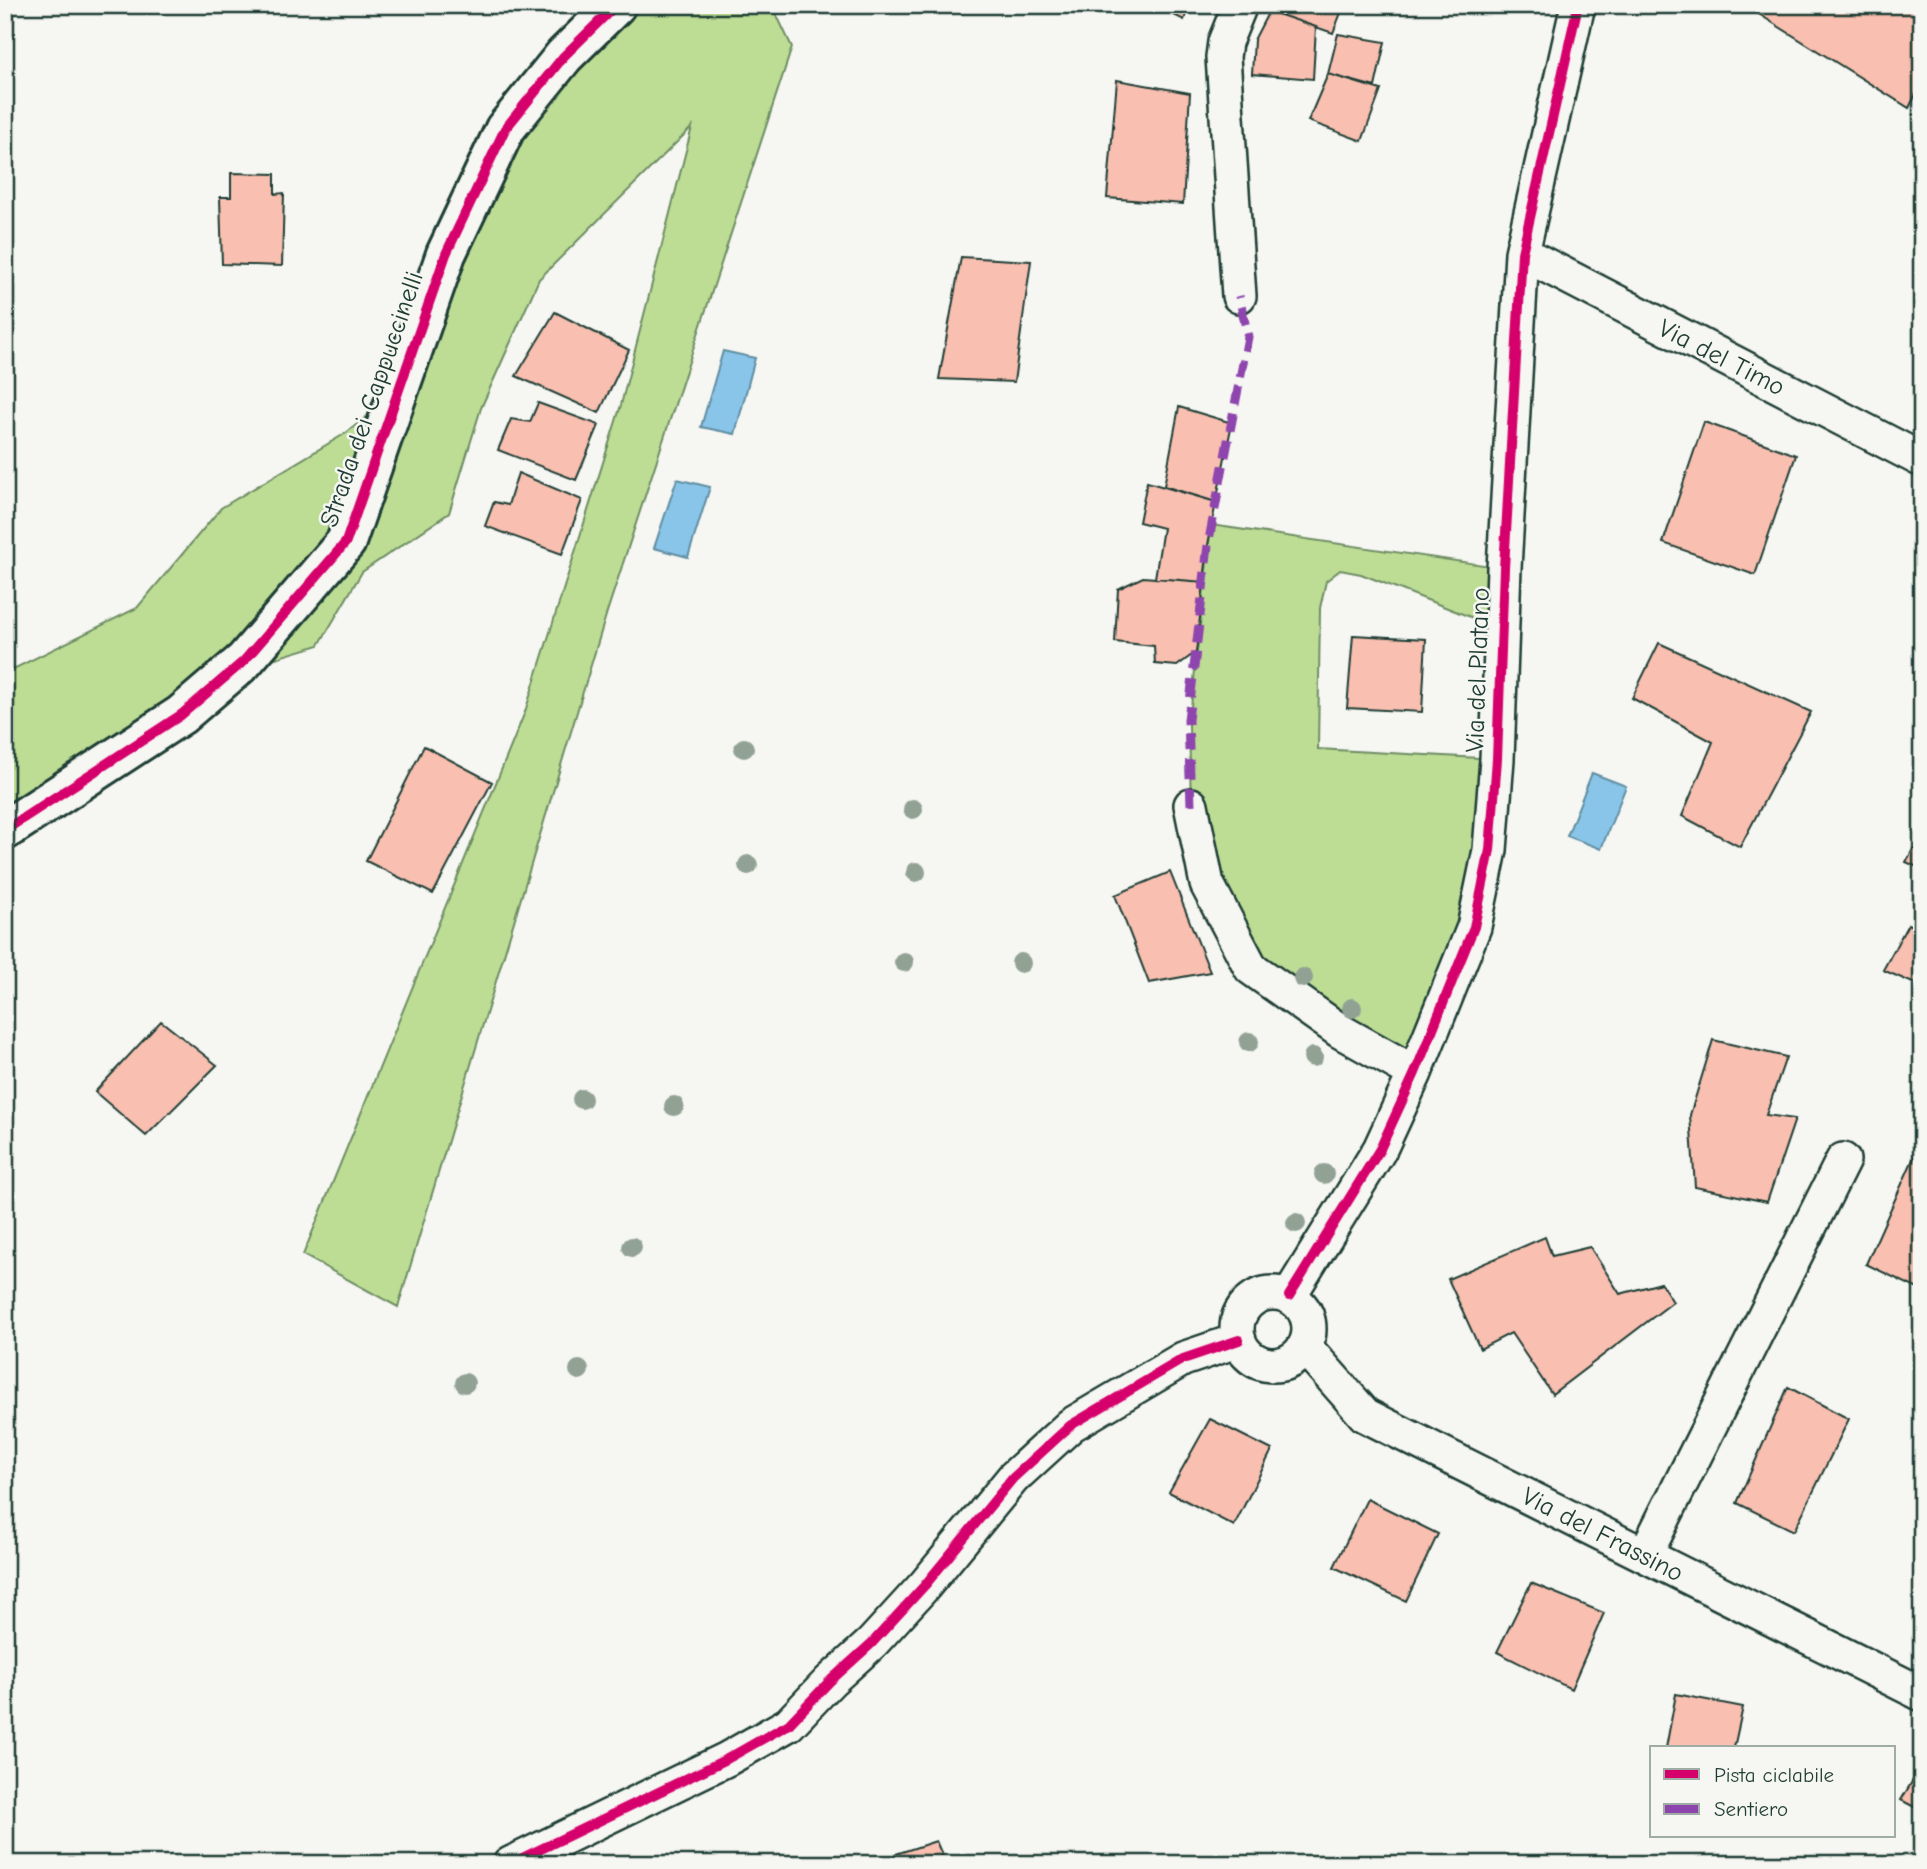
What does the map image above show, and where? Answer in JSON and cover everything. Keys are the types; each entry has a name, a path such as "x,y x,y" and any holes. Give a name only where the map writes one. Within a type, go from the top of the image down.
{"street":[{"name":"Strada dei Cappuccinelli","path":"5,830 181,715 198,701 244,661 346,542 446,254 505,129 564,56 616,5"},
{"path":"1239,296 1223,57 1225,42 1240,5"},
{"name":"Via del Platano","path":"1289,1296 1380,1149 1415,1073 1474,927 1490,850 1497,759 1504,568 1522,253 1578,5"},
{"name":"Via del Timo","path":"1522,253 1922,460"},
{"path":"1191,805 1207,884 1251,968 1340,1031 1415,1073"},
{"path":"1645,1555 1843,1160"},
{"path":"1277,1293 1289,1296 1306,1312 1309,1336 1305,1347 1287,1363 1263,1364 1244,1350 1239,1340 1239,1316 1255,1298 1277,1293"},
{"path":"510,1864 727,1759 789,1724 830,1681 872,1643 925,1585 1013,1478 1071,1425 1183,1359 1239,1340"},
{"name":"Via del Frassino","path":"1305,1347 1364,1415 1922,1694"}],"green space":[{"path":"636,5 772,5 792,47 607,612 398,1307 303,1255 525,712 621,405 692,127 539,279 481,408 449,513 362,572 319,645 233,671 5,830 5,673 137,608 221,508 346,433 400,390 446,254 564,56"},
{"path":"1211,525 1504,568 1501,629 1361,574 1340,570 1326,581 1320,608 1318,749 1497,759 1490,850 1415,1073 1251,968 1191,805 1189,725"}],"water":[{"path":"723,351 755,358 735,434 701,427"},
{"path":"677,479 710,487 688,557 654,548"},
{"path":"1592,773 1626,786 1601,849 1567,836"}],"building":[{"path":"1153,5 1190,5 1184,20"},
{"path":"1272,5 1344,5 1333,33 1269,11"},
{"path":"1487,5 1509,5 1507,12"},
{"path":"1761,5 1922,7 1922,82 1909,108 1757,13"},
{"path":"1269,11 1316,27 1313,79 1252,74 1254,40"},
{"path":"1338,34 1385,42 1375,87 1328,74"},
{"path":"1328,74 1381,90 1362,141 1308,121"},
{"path":"1117,80 1190,93 1183,204 1107,198"},
{"path":"231,173 275,174 275,194 284,193 282,266 222,264 220,197 231,197"},
{"path":"961,257 1031,261 1014,382 939,379"},
{"path":"555,312 629,350 599,413 516,376"},
{"path":"538,403 599,425 576,480 498,450 511,419 530,422"},
{"path":"1179,407 1232,423 1216,502 1164,486"},
{"path":"1704,422 1796,455 1755,575 1663,543"},
{"path":"518,473 582,500 562,554 485,526 494,502 508,505"},
{"path":"1147,482 1216,502 1204,582 1155,578 1163,528 1139,522"},
{"path":"1143,577 1204,582 1196,652 1177,666 1155,664 1154,646 1115,642 1118,589"},
{"path":"1353,635 1426,639 1422,712 1347,708"},
{"path":"1659,643 1811,712 1740,847 1682,816 1713,742 1632,698"},
{"path":"424,746 492,782 433,894 366,861"},
{"path":"1922,833 1922,869 1906,862"},
{"path":"1170,872 1210,972 1149,983 1115,895"},
{"path":"1908,924 1922,931 1922,987 1883,970"},
{"path":"161,1021 217,1065 146,1136 95,1092"},
{"path":"1713,1040 1786,1057 1766,1115 1795,1119 1767,1202 1695,1187 1690,1115"},
{"path":"1918,1148 1922,1150 1922,1291 1866,1264"},
{"path":"1545,1237 1552,1256 1590,1247 1620,1294 1661,1283 1673,1302 1552,1394 1511,1333 1480,1349 1448,1279"},
{"path":"1788,1387 1849,1419 1794,1531 1737,1503"},
{"path":"1210,1419 1272,1450 1234,1526 1169,1492"},
{"path":"1367,1499 1438,1534 1406,1601 1334,1567"},
{"path":"1531,1583 1604,1613 1571,1689 1497,1652"},
{"path":"1676,1694 1743,1707 1734,1746 1666,1746"},
{"path":"1922,1765 1922,1811 1901,1800"},
{"path":"936,1841 946,1864 865,1864"}],"marked path":[{"path":"1191,805 1188,720 1208,545 1248,337 1239,296"}],"cycle path":[{"path":"5,830 181,715 244,661 346,542 446,254 505,129 564,56 616,5"},
{"path":"1289,1296 1380,1149 1415,1073 1474,927 1490,850 1497,759 1504,568 1522,253 1578,5"},
{"path":"510,1864 727,1759 789,1724 830,1681 872,1643 925,1585 1013,1478 1071,1425 1183,1359 1239,1340"}]}
